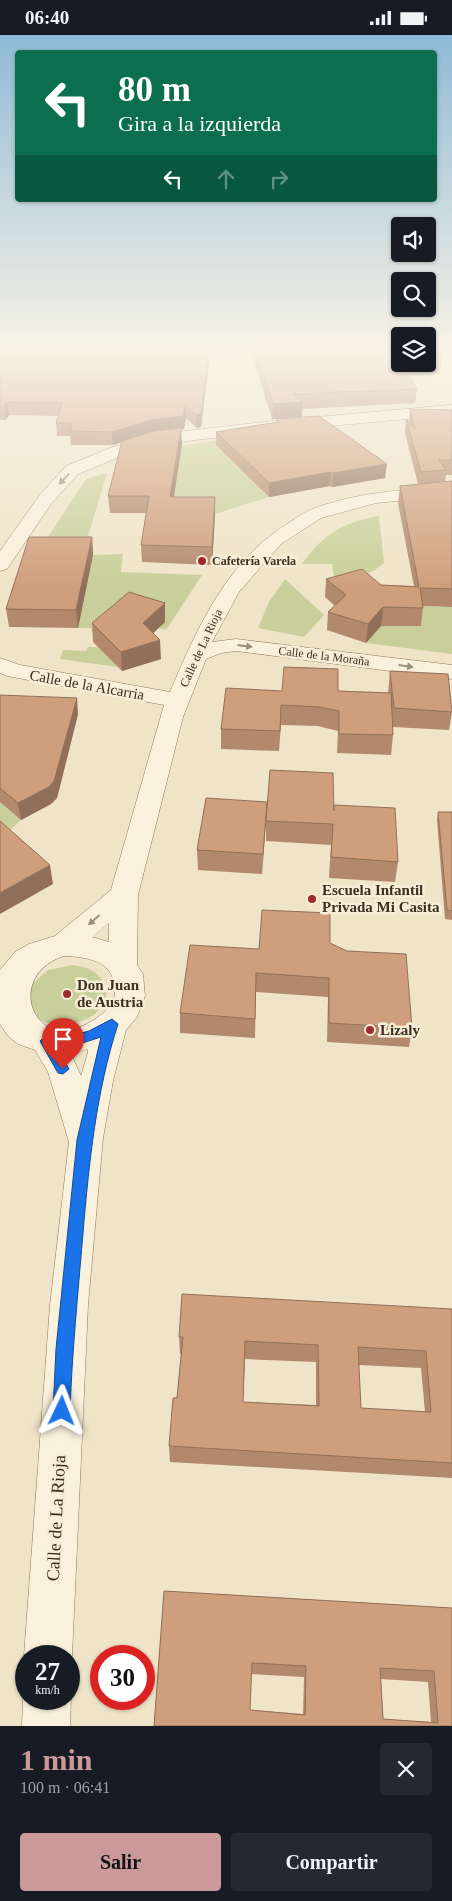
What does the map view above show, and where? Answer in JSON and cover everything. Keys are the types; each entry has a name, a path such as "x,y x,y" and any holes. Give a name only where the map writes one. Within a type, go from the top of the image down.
{"street":[{"path":"0,565 45,499 72,470 152,440 246,429"},
{"name":"Calle de La Rioja","path":"123,964 124,895 176,700 210,625 230,590 274,540 315,514 347,504 406,494 452,491"},
{"name":"Calle de la Moraña","path":"198,654 218,647 236,645 452,673"},
{"name":"Calle de la Alcarria","path":"0,665 15,671 176,700"},
{"path":"64,945 124,895"},
{"path":"64,945 87,945 107,952 123,964 130,978 131,994 125,1010 112,1024 92,1036 77,1040 46,1041 16,1026 4,1011 4,995 12,967 43,950 64,945"},
{"name":"Calle de La Rioja","path":"49,1645 64,1349 84,1140 102,1054 112,1024"},
{"name":"Calle de La Rioja","path":"46,1041 63,1069 84,1140"},
{"path":"46,1726 47,1710"}],"green space":[{"path":"225,439 229,443 216,446 222,451 229,450 266,476 250,479 256,485 263,484 261,490 269,497 215,514 196,514 171,521 181,446"},
{"path":"107,473 84,549 41,548 86,479"},
{"path":"379,516 384,563 378,568 361,575 334,576 332,564 302,564 326,537 335,531 355,522"},
{"path":"123,554 121,572 202,575 166,630 159,628 91,632 92,628 78,628 93,555"},
{"path":"285,579 324,615 304,637 258,628 269,602"},
{"path":"417,606 452,607 452,654 366,643 375,633 370,631"},
{"path":"88,647 109,647 118,667 60,659 63,650 86,651"},
{"path":"0,802 21,820 2,838 0,838"},
{"path":"73,965 95,972 101,979 104,984 106,998 100,1009 89,1017 75,1023 59,1025 45,1022 34,1016 29,1004 31,985 48,970"}],"building":[{"path":"71,429 122,429 112,432 70,431"},
{"path":"181,429 170,497 215,497 212,547 141,545 149,496 108,496 122,441 154,431"},
{"path":"235,429 337,429 387,464 269,483 216,432"},
{"path":"409,429 452,429 452,460 439,460 446,470 421,472"},
{"path":"452,481 452,589 420,588 423,608 383,607 368,624 328,612 346,595 326,579 362,569 381,585 419,587 400,486"},
{"path":"29,537 92,537 76,610 6,609"},
{"path":"129,592 165,603 143,623 160,640 121,652 92,623"},
{"path":"284,667 338,669 338,691 391,693 393,735 339,734 339,711 320,707 281,705 280,731 221,729 226,688 282,691"},
{"path":"390,671 448,674 452,712 394,708"},
{"path":"0,695 77,698 54,781 49,787 18,803 0,788"},
{"path":"270,770 333,773 334,811 334,805 395,808 398,862 331,857 333,824 266,821"},
{"path":"206,798 267,802 263,854 197,850"},
{"path":"438,812 452,812 452,911 447,910"},
{"path":"0,821 50,865 0,893"},
{"path":"262,910 330,913 330,943 347,951 406,954 412,1028 329,1023 329,978 256,973 255,1019 180,1013 190,945 259,949"},
{"path":"182,1294 452,1309 452,1463 169,1446 173,1398 177,1398 183,1337 179,1337","holes":["245,1341 318,1345 319,1406 243,1402","358,1347 426,1351 431,1412 361,1408"]},
{"path":"164,1591 452,1608 452,1726 154,1726","holes":["252,1663 306,1666 305,1715 250,1710","380,1668 434,1671 438,1723 383,1719"]}],"place":[{"name":"Cafetería Varela","path":"202,561"},
{"name":"Escuela Infantil Privada Mi Casita","path":"312,899"},
{"name":"Don Juan de Austria","path":"67,994"},
{"name":"Lizaly","path":"370,1030"}],"route":[{"path":"62,1411 64,1349 84,1140 102,1054 112,1024 92,1036 70,1041 46,1041 63,1069"}]}
